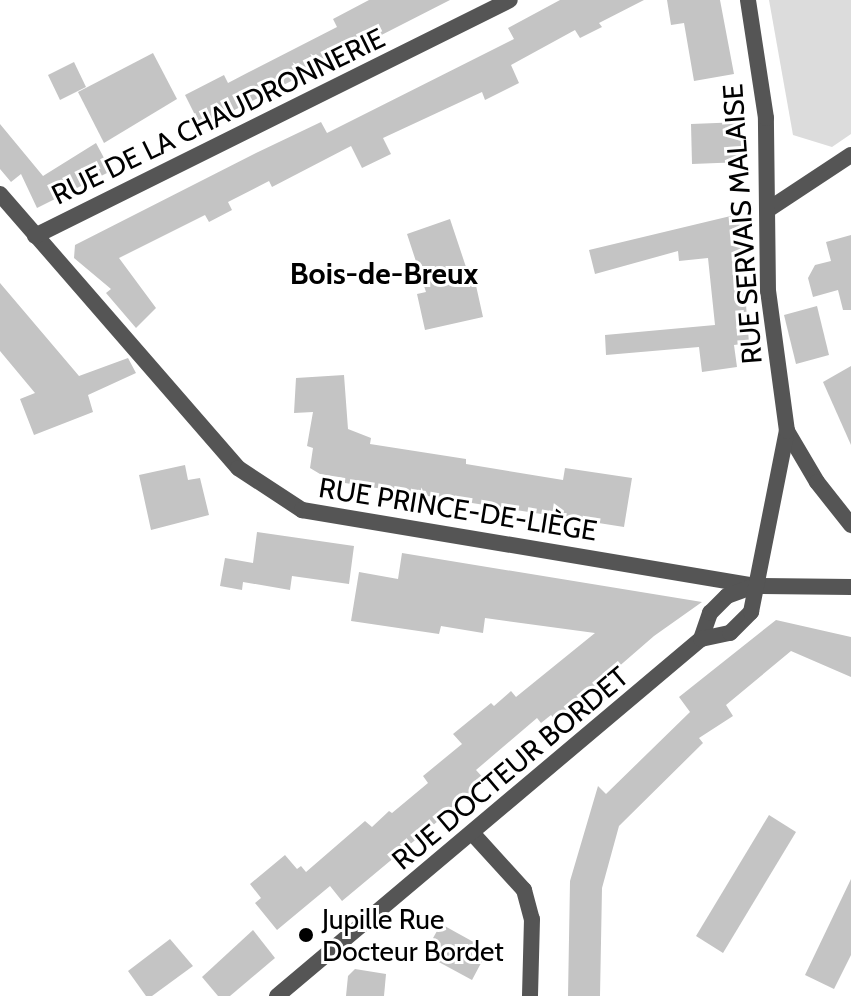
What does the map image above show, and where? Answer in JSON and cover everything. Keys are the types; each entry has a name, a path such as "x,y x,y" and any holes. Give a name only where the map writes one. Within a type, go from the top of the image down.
{"street":[{"name":"RUE DE LA CHAUDRONNERIE","path":"35,236 510,0"},
{"name":"RUE SERVAIS MALAISE","path":"748,0 766,118 768,291 787,431 754,586"},
{"path":"769,209 851,155"},
{"name":"RUE PRINCE-DE-LIÈGE","path":"0,194 238,468 302,510 754,586 851,587"},
{"path":"787,431 817,482 851,525"},
{"name":"RUE DOCTEUR BORDET","path":"277,996 701,639 730,633 751,612 754,586 727,596 710,613 701,639"},
{"path":"473,834 524,890 532,919 530,996"}],"shaded area":[{"path":"769,0 851,0 851,134 832,147 793,135"}],"building":[{"path":"369,0 450,0 201,127 185,95 224,75 228,83 337,27 333,19"},
{"path":"560,0 644,0 599,23 602,27 580,38 575,30 511,65 519,83 485,100 482,92 383,138 391,154 362,168 351,146 272,187 269,181 228,202 232,210 209,222 205,215 119,258 156,308 136,328 106,293 111,289 74,258 75,245 256,153 321,122 327,133 514,39 508,28"},
{"path":"667,0 720,0 734,74 694,81 684,23 671,25"},
{"path":"153,53 177,99 104,143 78,92"},
{"path":"74,62 86,87 60,100 48,75"},
{"path":"742,122 743,162 692,164 691,124"},
{"path":"0,124 43,176 96,143 111,171 37,208 21,174 11,182 0,169"},
{"path":"739,214 749,343 734,345 737,367 702,372 699,347 606,355 605,335 715,325 708,258 679,261 678,251 595,274 589,250"},
{"path":"450,219 471,282 475,281 483,317 425,330 417,294 426,292 407,234"},
{"path":"851,235 851,310 843,310 838,290 813,297 808,278 815,265 831,261 826,242"},
{"path":"0,283 79,376 128,358 136,373 88,395 93,412 34,435 20,399 35,393 0,351"},
{"path":"817,306 829,355 796,364 784,315"},
{"path":"851,366 851,445 823,382"},
{"path":"344,375 348,429 371,438 370,444 466,459 466,464 563,480 565,468 632,478 624,527 345,483 345,478 320,474 310,468 313,448 307,446 313,412 294,413 296,378"},
{"path":"185,465 188,480 200,478 209,515 151,530 139,475"},
{"path":"257,532 354,546 349,584 292,576 290,590 243,582 242,590 220,586 225,558 253,563"},
{"path":"402,553 702,602 654,636 556,721 551,715 541,723 537,718 476,770 486,781 342,901 330,886 277,930 255,903 261,898 250,884 285,855 297,869 301,866 306,872 365,821 372,827 389,811 392,813 428,783 423,776 462,744 453,734 511,691 516,697 595,633 485,618 483,633 441,626 439,634 351,621 359,572 398,579"},
{"path":"776,620 851,637 851,677 791,651 726,705 733,716 699,738 703,743 619,826 602,888 600,996 568,996 570,881 598,786 606,794 690,712 679,697"},
{"path":"769,815 796,832 723,953 696,936"},
{"path":"851,879 851,955 834,989 805,975"},
{"path":"441,924 488,950 472,980 424,954"},
{"path":"253,930 275,958 230,996 218,996 202,977"},
{"path":"170,939 193,966 152,996 146,996 128,971"},
{"path":"355,969 386,974 384,996 346,996 348,976"}],"place":[{"name":"Jupille Rue Docteur Bordet","path":"306,935"}],"district":[{"name":"Bois-de-Breux","path":"384,274"}]}
